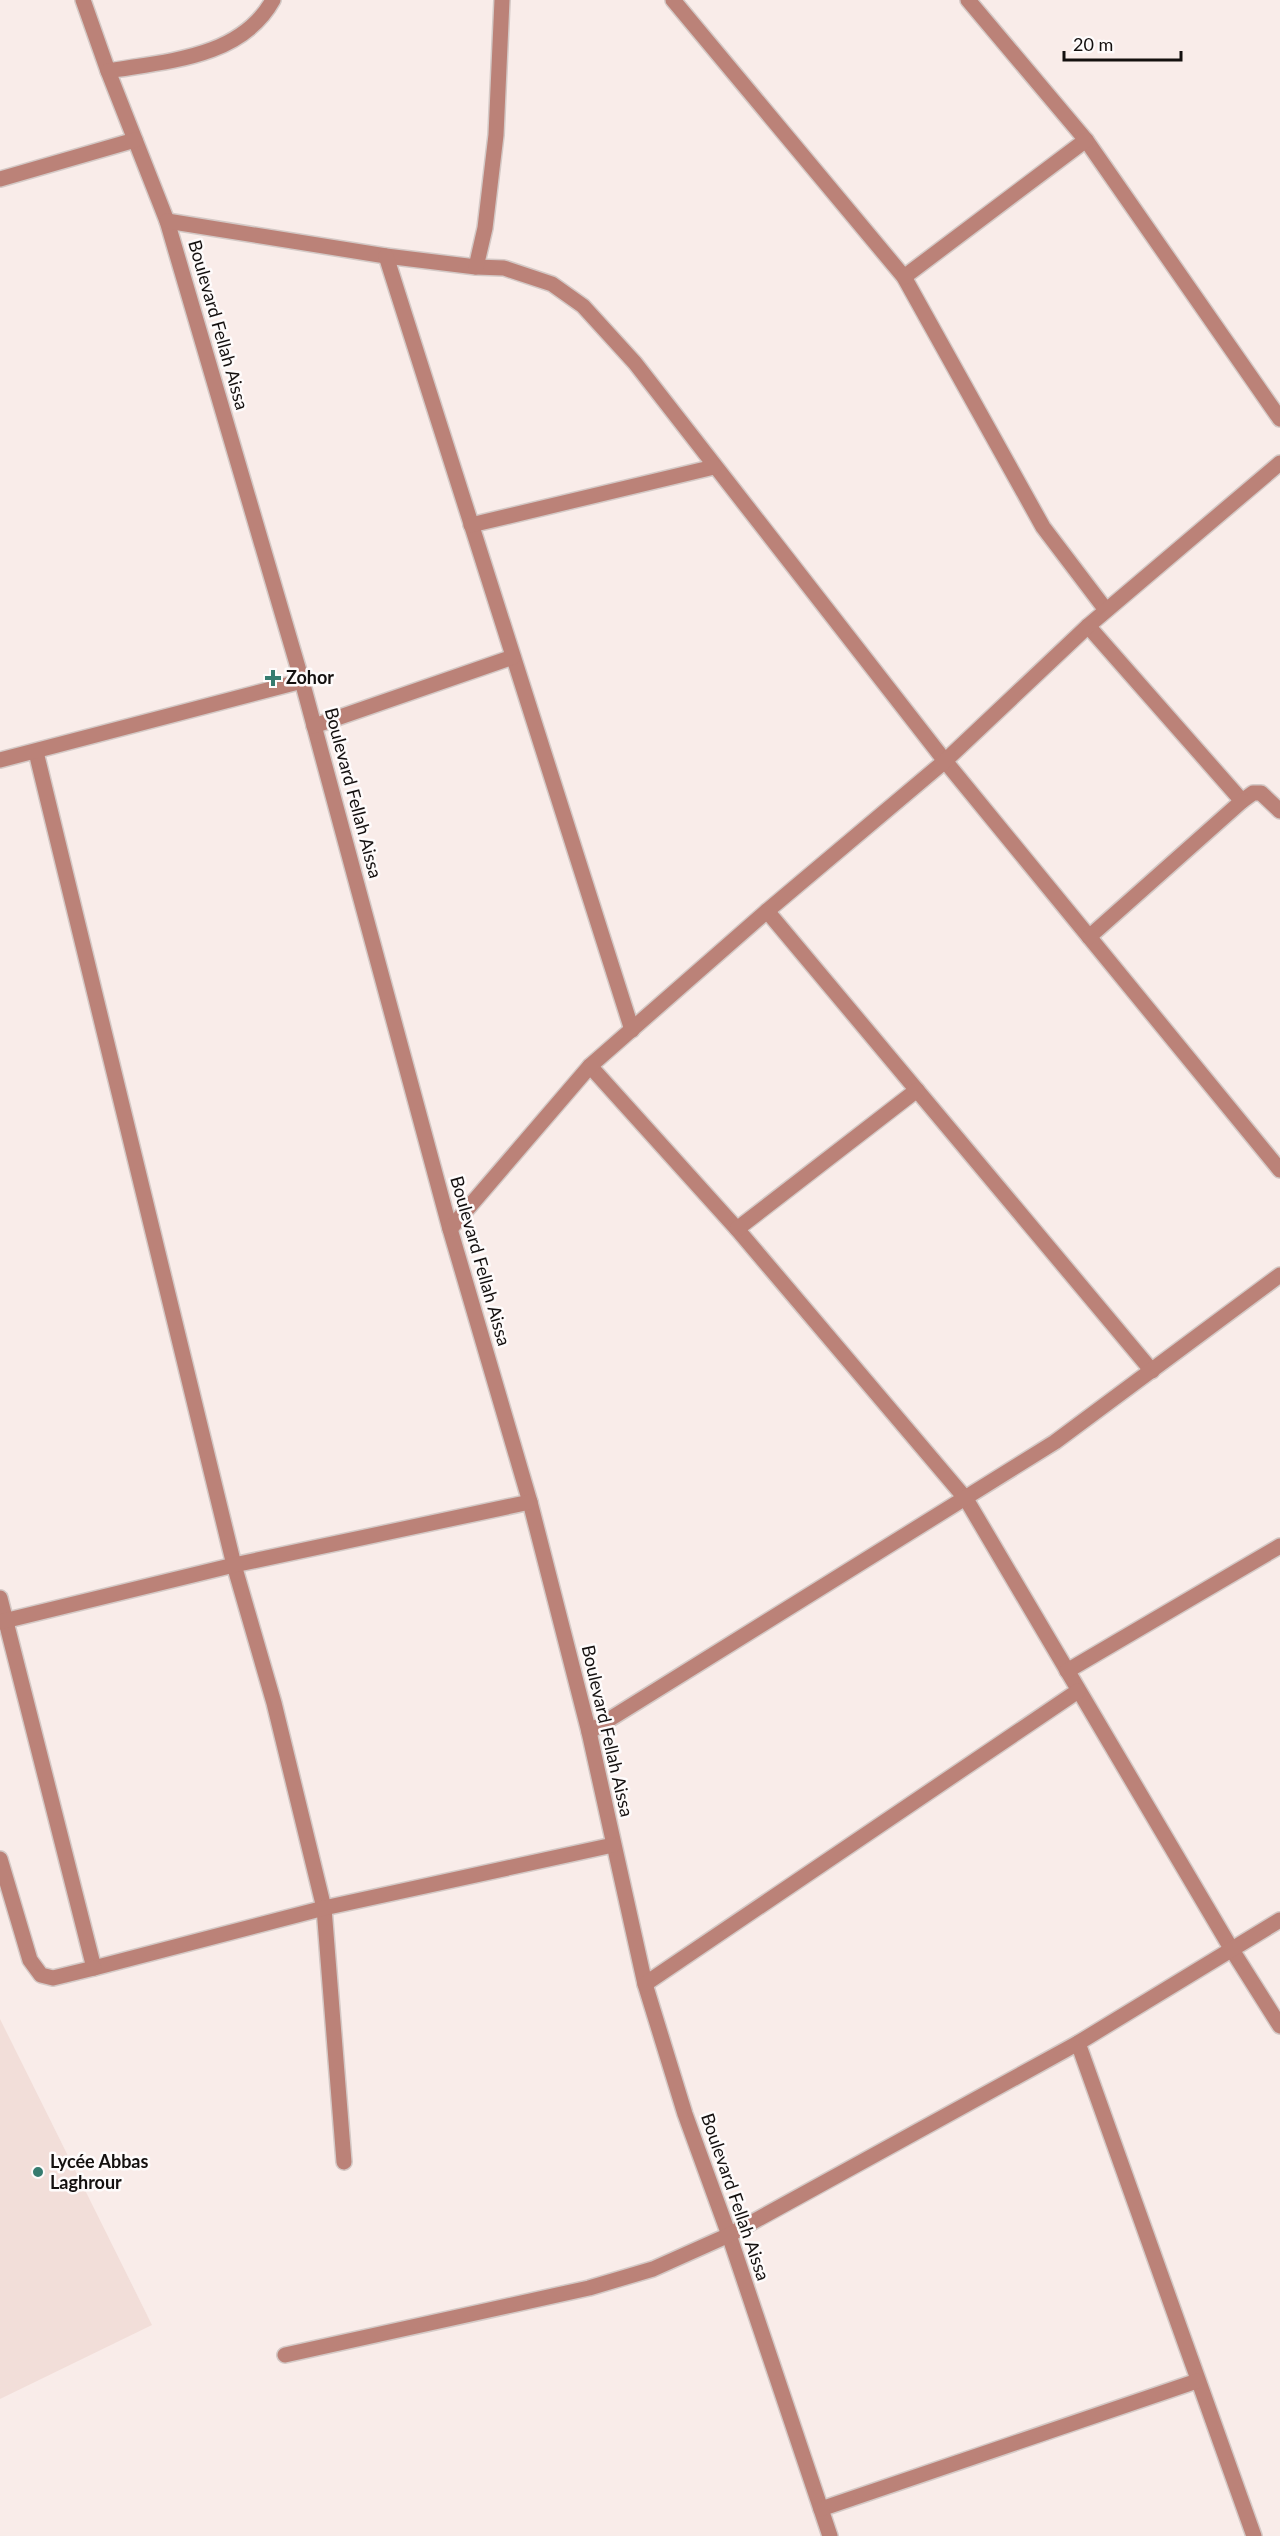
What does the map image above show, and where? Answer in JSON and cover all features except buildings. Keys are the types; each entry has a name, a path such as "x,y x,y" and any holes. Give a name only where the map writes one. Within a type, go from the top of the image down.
{"street":[{"name":"Boulevard Fellah Aissa","path":"83,0 108,71 167,221 302,681 450,1229 530,1502 589,1732 645,1984 685,2114 729,2235 831,2536"},
{"path":"108,71 195,56 228,44 264,16 273,0"},
{"path":"476,267 485,228 496,135 502,0"},
{"path":"673,0 904,277 1043,527 1106,610"},
{"path":"969,0 1086,140 1280,419"},
{"path":"0,179 135,140"},
{"path":"904,277 1086,140"},
{"path":"167,221 386,256 476,267 504,268 552,284 583,306 634,363 945,761 1280,1170"},
{"path":"386,256 632,1030"},
{"path":"450,1229 590,1066 767,911 945,761 1088,626 1280,463"},
{"path":"471,525 714,466"},
{"path":"1088,626 1242,801"},
{"path":"314,726 513,657"},
{"path":"0,760 302,681"},
{"path":"36,752 234,1565 274,1702 324,1908 344,2162"},
{"path":"1089,937 1253,793 1261,793 1280,811"},
{"path":"767,911 1152,1371"},
{"path":"590,1066 737,1229 966,1499 1232,1950 1280,2026"},
{"path":"737,1229 917,1089"},
{"path":"589,1732 1055,1442 1280,1275"},
{"path":"3,1622 234,1565 530,1502"},
{"path":"1067,1671 1280,1546"},
{"path":"0,1599 3,1622 94,1968"},
{"path":"645,1984 1078,1691"},
{"path":"0,1859 30,1960 41,1975 54,1978 324,1908 613,1845"},
{"path":"285,2355 589,2288 653,2269 729,2235 1078,2043 1280,1920"},
{"path":"1078,2043 1254,2536"},
{"path":"821,2509 1197,2381"}],"shaded area":[{"name":"Lycée Abbas Laghrour","path":"0,2019 152,2325 0,2399"}],"place":[{"name":"Zohor","path":"273,678"},
{"name":"Lycée Abbas Laghrour","path":"38,2172"}]}
